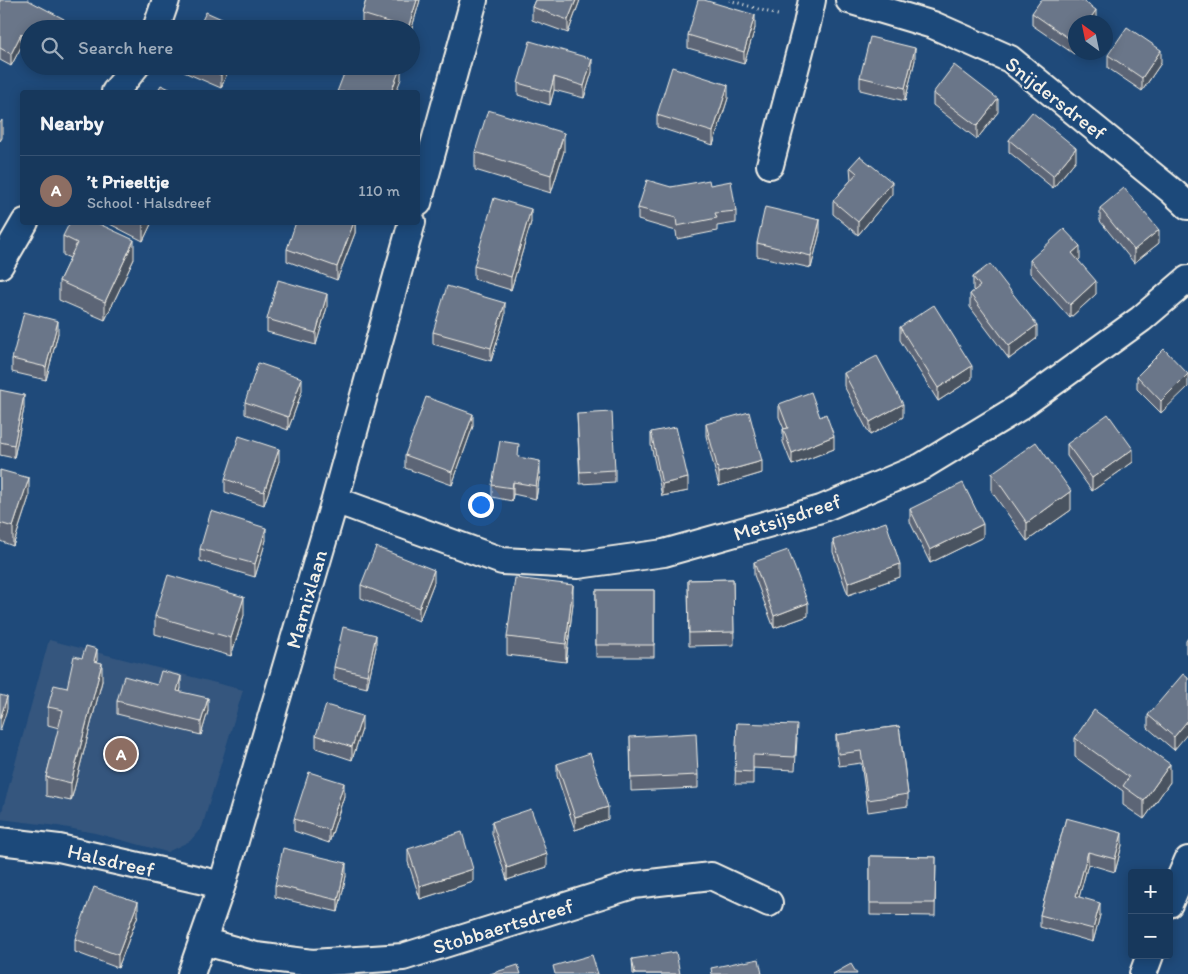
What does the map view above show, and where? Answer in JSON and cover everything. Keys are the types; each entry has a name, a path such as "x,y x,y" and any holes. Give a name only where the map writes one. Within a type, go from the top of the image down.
{"street":[{"path":"159,20 166,0"},
{"path":"420,196 474,0"},
{"name":"Snijdersdreef","path":"849,0 933,25 1010,59 1188,206"},
{"path":"770,165 809,12"},
{"path":"117,90 129,75"},
{"path":"0,265 23,225"},
{"name":"Marnixlaan","path":"191,974 222,884 335,500 411,225"},
{"name":"Metsijsdreef","path":"335,500 502,561 578,565 664,553 821,509 922,467 1018,408 1141,318 1188,279"},
{"name":"Halsdreef","path":"0,841 59,848 222,884"},
{"path":"1173,895 1188,860"},
{"name":"Stobbaertsdreef","path":"202,941 256,956 312,963 403,957 633,885 711,876 769,903"},
{"path":"1143,974 1149,959"}],"path":[{"path":"729,0 809,12"}],"shaded area":[{"path":"49,640 243,690 202,827 190,841 167,852 95,833 58,826 0,819"}],"building":[{"path":"0,0 28,0 64,19 20,20 20,36 11,54 0,48"},
{"path":"366,0 417,0 411,20 382,20 362,14"},
{"path":"535,0 576,0 568,20 532,7"},
{"path":"698,0 704,0 755,15 744,52 688,35"},
{"path":"1041,0 1082,0 1096,10 1093,15 1068,15 1068,38 1032,13"},
{"path":"206,12 224,20 202,20"},
{"path":"1127,27 1161,50 1142,78 1113,58 1113,48"},
{"path":"870,37 915,48 905,88 860,77"},
{"path":"530,41 592,59 584,86 554,77 550,92 518,83"},
{"path":"954,65 998,99 977,126 933,93"},
{"path":"672,67 728,85 713,132 657,115"},
{"path":"344,75 398,75 392,90 338,90"},
{"path":"161,85 172,90 158,90"},
{"path":"488,110 564,133 551,175 475,152"},
{"path":"1032,112 1076,148 1053,176 1009,140"},
{"path":"860,156 892,182 858,222 833,201 857,173 850,167"},
{"path":"647,180 671,187 709,180 710,185 731,181 736,211 715,213 717,218 677,226 676,218 638,208"},
{"path":"1124,188 1159,230 1134,250 1100,208"},
{"path":"494,198 531,209 511,277 474,266"},
{"path":"765,207 820,220 811,256 757,243"},
{"path":"68,225 102,225 134,240 105,302 59,281 77,243 63,236"},
{"path":"295,225 353,225 337,267 287,249"},
{"path":"1064,229 1080,246 1072,253 1096,281 1070,305 1030,260"},
{"path":"990,264 1037,325 1009,346 970,294 980,286 973,277"},
{"path":"278,280 327,294 316,333 267,319"},
{"path":"447,286 505,303 491,348 433,332"},
{"path":"934,305 972,366 938,388 900,327"},
{"path":"24,312 58,321 46,367 12,359"},
{"path":"1164,349 1188,374 1161,401 1137,376"},
{"path":"877,356 903,404 870,422 844,373"},
{"path":"258,363 302,378 288,417 245,402"},
{"path":"0,390 24,395 14,445 0,442"},
{"path":"811,392 820,417 826,414 834,436 792,453 783,429 788,428 779,404"},
{"path":"426,397 473,414 452,472 405,455"},
{"path":"612,412 615,470 580,472 577,414"},
{"path":"749,412 762,461 719,473 706,424"},
{"path":"1108,414 1133,449 1092,478 1067,444"},
{"path":"676,427 688,478 662,484 651,432"},
{"path":"239,436 279,449 264,492 225,479"},
{"path":"500,441 519,444 518,457 540,461 536,486 513,482 512,488 492,485"},
{"path":"1036,442 1071,491 1027,523 992,473"},
{"path":"0,470 29,478 13,527 0,523"},
{"path":"963,483 983,524 930,550 910,509"},
{"path":"211,511 266,528 255,564 200,549"},
{"path":"886,522 900,564 848,583 833,540"},
{"path":"376,547 434,570 419,608 361,585"},
{"path":"788,550 808,603 774,616 754,562"},
{"path":"168,575 244,597 231,638 155,616"},
{"path":"515,578 573,585 566,644 507,637"},
{"path":"733,579 734,632 689,633 688,580"},
{"path":"596,590 654,590 654,645 596,645"},
{"path":"343,627 376,635 367,675 334,667"},
{"path":"86,646 97,649 94,661 102,663 71,783 46,777 63,710 48,707 54,685 67,688 74,656 82,658"},
{"path":"161,671 181,676 177,691 208,698 201,722 117,701 124,676 157,685"},
{"path":"1183,674 1188,678 1188,720 1174,737 1148,715"},
{"path":"0,695 7,697 0,719"},
{"path":"326,705 362,716 352,747 316,735"},
{"path":"1094,710 1170,764 1144,801 1123,786 1129,777 1075,738"},
{"path":"737,723 797,725 795,757 753,755 753,772 735,771"},
{"path":"899,726 908,794 868,800 861,751 839,754 836,735"},
{"path":"696,733 698,775 631,778 630,737"},
{"path":"590,753 608,807 575,817 557,764"},
{"path":"309,772 344,783 329,830 294,819"},
{"path":"531,809 547,854 507,868 492,822"},
{"path":"1066,818 1122,833 1115,859 1088,852 1076,896 1100,903 1093,929 1040,915"},
{"path":"462,832 473,869 420,886 408,849"},
{"path":"283,848 346,863 338,900 275,885"},
{"path":"870,856 936,857 935,903 870,903"},
{"path":"94,887 138,902 118,955 75,939"},
{"path":"676,952 680,974 635,974 632,959"},
{"path":"592,955 598,974 555,974 553,966"},
{"path":"759,959 762,974 712,974 711,968"},
{"path":"851,964 857,974 833,974"},
{"path":"518,965 521,974 490,974"}],"place":[{"name":"’t Prieeltje","path":"121,754"}]}
